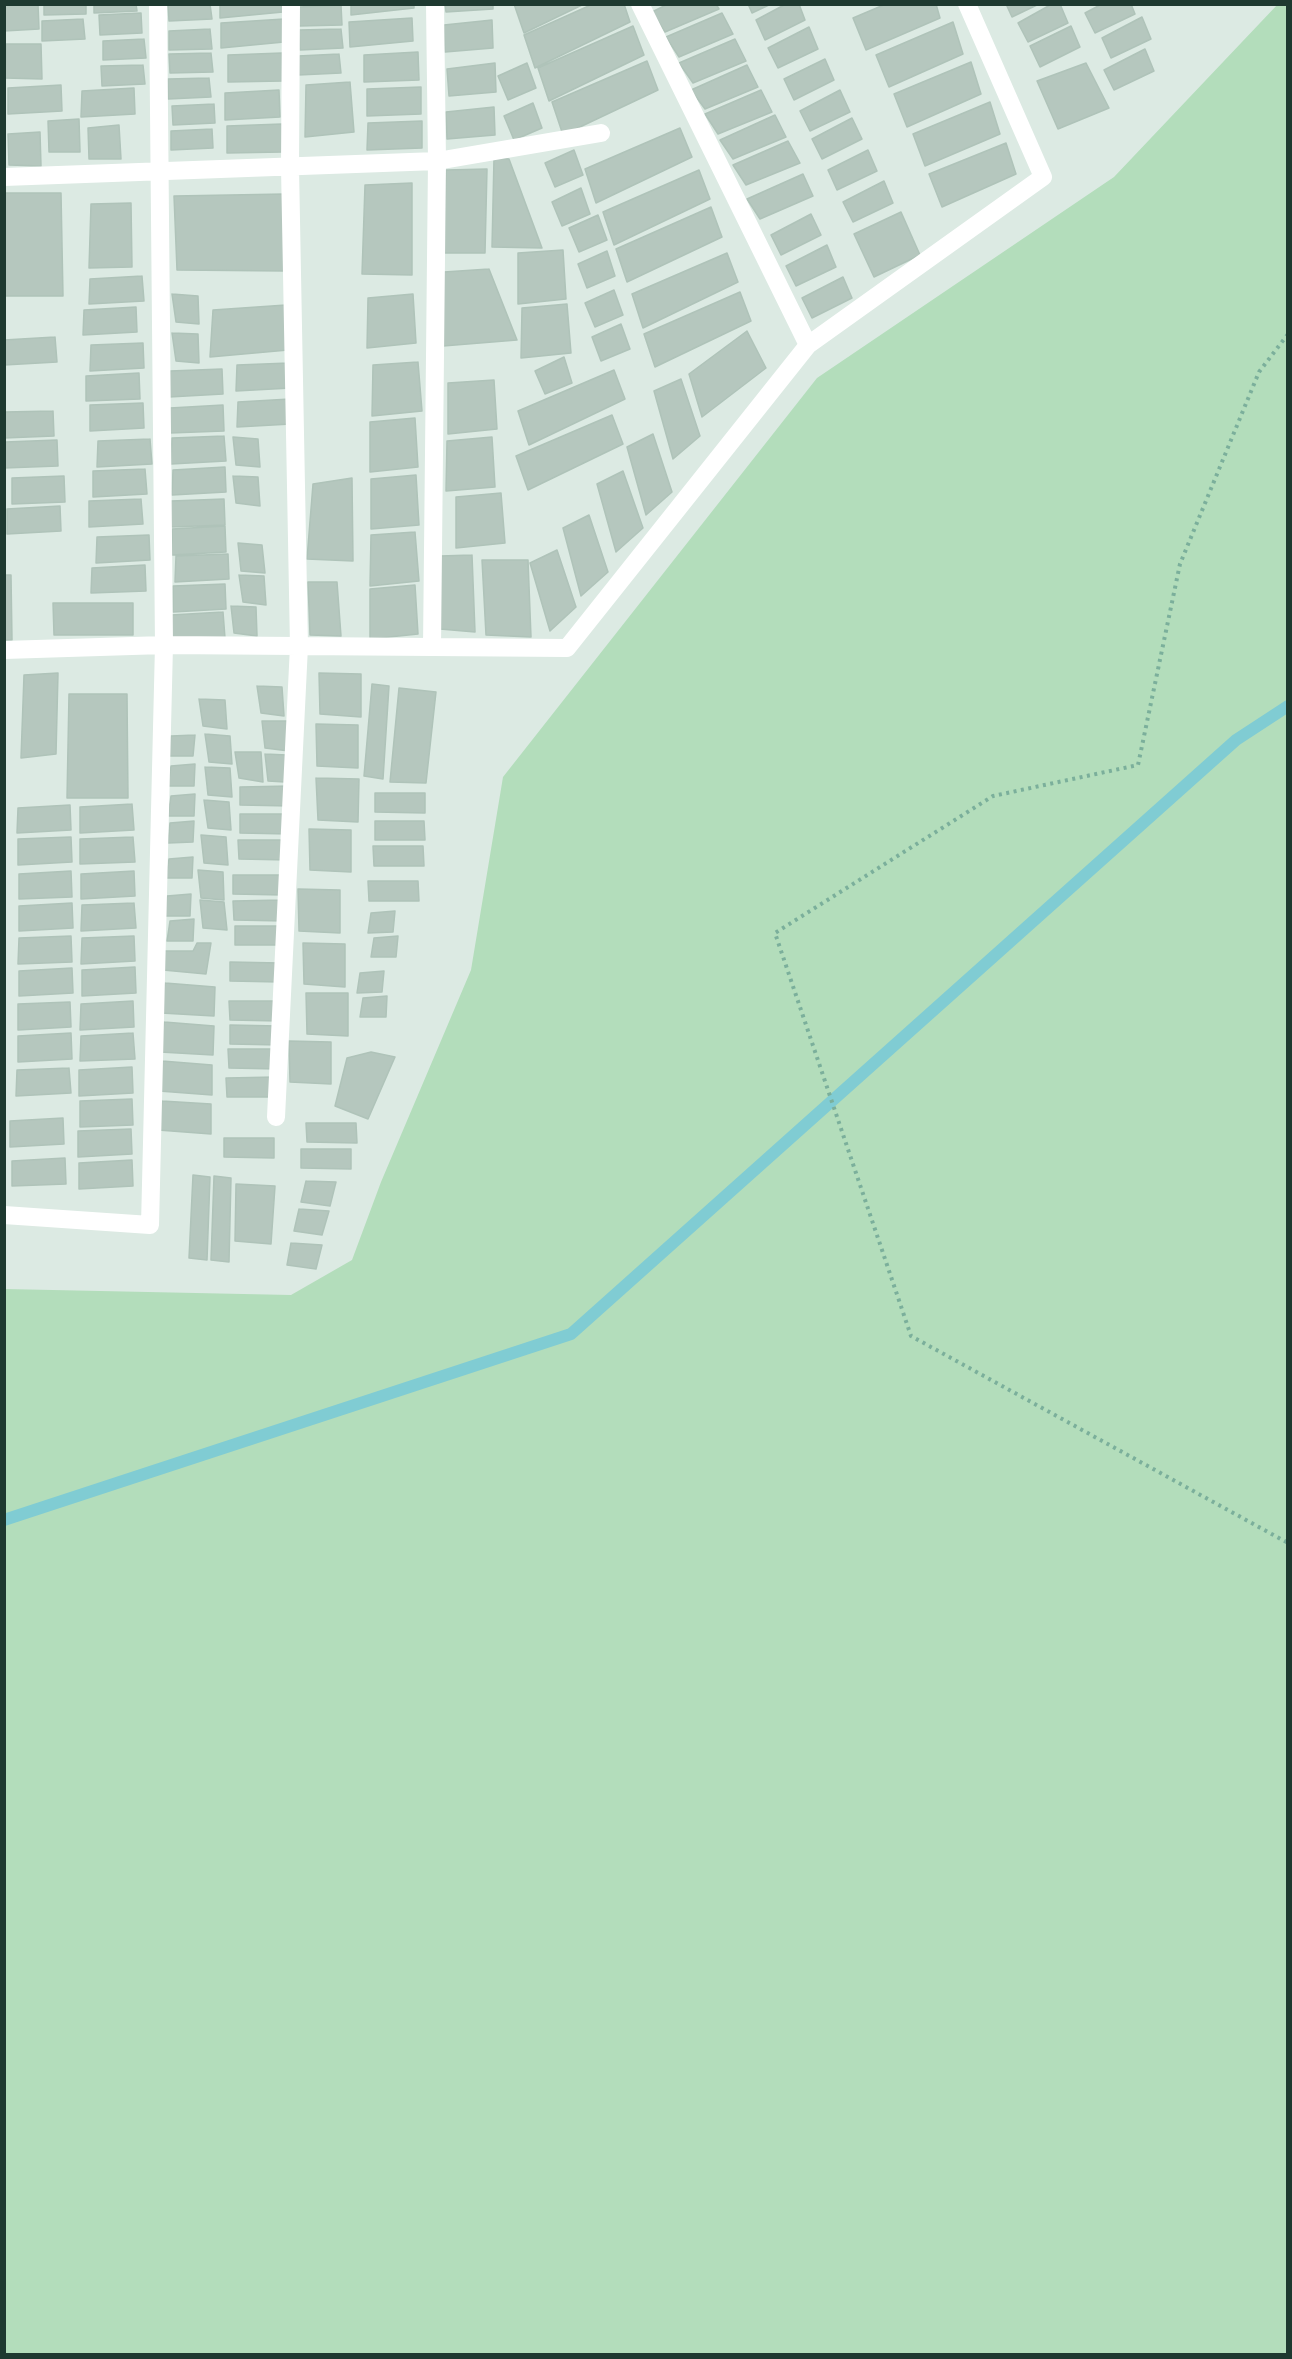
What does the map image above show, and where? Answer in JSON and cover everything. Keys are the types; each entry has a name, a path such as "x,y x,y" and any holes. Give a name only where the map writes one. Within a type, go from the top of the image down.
{"street":[{"path":"4,1215 150,1225 164,645 158,4"},
{"path":"276,1117 298,646 290,167 291,4"},
{"path":"432,647 437,161 435,4"},
{"path":"640,4 808,345"},
{"path":"4,650 164,645 567,648 808,345 1043,177 967,4"},
{"path":"4,177 437,161 601,133"}],"path":[{"path":"1287,334 1259,372 1180,564 1138,765 993,796 775,933 911,1336 1287,1543"}],"green space":[{"path":"1278,4 1288,5 1287,2354 5,2354 5,1289 291,1295 352,1260 381,1182 471,970 503,777 817,378 1114,177"}],"building":[{"path":"38,4 39,29 4,31 4,5"},
{"path":"44,4 86,4 86,14 44,15"},
{"path":"94,4 136,4 137,11 94,13"},
{"path":"168,4 210,4 212,19 169,21"},
{"path":"220,4 283,4 283,12 220,18"},
{"path":"351,4 414,4 414,8 351,15"},
{"path":"445,4 493,4 493,9 446,12"},
{"path":"514,4 584,4 524,33"},
{"path":"593,4 624,4 630,22 535,68 524,35"},
{"path":"668,4 716,4 719,9 665,32 652,12"},
{"path":"748,4 771,4 752,13"},
{"path":"786,4 799,4 805,20 765,40 756,20"},
{"path":"886,4 936,4 940,18 866,50 853,18"},
{"path":"1006,4 1039,4 1012,17"},
{"path":"1052,4 1060,4 1068,23 1028,42 1018,23"},
{"path":"1102,4 1131,4 1135,14 1095,33 1085,13"},
{"path":"341,5 342,25 299,26 299,7"},
{"path":"141,13 142,33 100,35 99,15"},
{"path":"722,13 733,34 679,57 666,37"},
{"path":"1142,17 1151,39 1111,58 1102,38"},
{"path":"412,18 413,41 350,47 349,22"},
{"path":"83,19 85,39 42,41 42,21"},
{"path":"284,19 284,42 221,48 221,23"},
{"path":"492,20 493,48 445,52 444,25"},
{"path":"953,22 963,54 889,87 876,55"},
{"path":"633,26 644,55 549,101 538,68"},
{"path":"1071,26 1080,47 1040,67 1030,46"},
{"path":"809,27 818,49 778,68 768,48"},
{"path":"210,29 212,49 169,50 169,31"},
{"path":"341,29 343,48 300,50 299,30"},
{"path":"144,39 146,58 103,60 103,41"},
{"path":"735,39 746,61 693,83 679,63"},
{"path":"6,44 41,44 42,79 5,78"},
{"path":"1145,49 1154,71 1114,90 1104,70"},
{"path":"418,52 419,80 364,82 364,55"},
{"path":"211,53 213,72 170,73 169,54"},
{"path":"282,53 283,81 228,82 228,55"},
{"path":"339,54 341,73 298,75 298,56"},
{"path":"825,59 834,80 794,100 784,79"},
{"path":"647,61 658,90 563,135 552,102"},
{"path":"971,62 981,94 907,127 894,94"},
{"path":"495,63 496,92 449,96 447,69"},
{"path":"527,63 536,88 508,100 498,76"},
{"path":"1086,63 1109,108 1058,129 1037,81"},
{"path":"143,65 145,84 102,86 101,66"},
{"path":"747,65 758,87 705,109 691,90"},
{"path":"209,78 211,97 168,99 168,79"},
{"path":"350,82 354,132 305,137 306,85"},
{"path":"61,85 62,111 8,114 8,88"},
{"path":"421,87 421,114 367,116 367,89"},
{"path":"134,88 135,114 81,117 82,91"},
{"path":"279,90 280,117 225,120 225,93"},
{"path":"761,90 772,112 718,134 705,114"},
{"path":"840,90 850,112 810,131 800,111"},
{"path":"990,102 1000,134 925,166 913,134"},
{"path":"533,103 542,128 514,140 504,116"},
{"path":"214,104 215,123 173,125 172,106"},
{"path":"494,107 495,135 447,139 446,112"},
{"path":"775,115 786,137 733,159 720,140"},
{"path":"852,118 862,139 822,159 812,139"},
{"path":"79,119 80,152 49,152 48,121"},
{"path":"422,121 422,148 367,150 368,123"},
{"path":"282,124 282,152 227,153 227,126"},
{"path":"119,125 121,159 89,159 88,128"},
{"path":"680,128 692,157 596,203 585,169"},
{"path":"212,129 213,148 171,150 171,131"},
{"path":"40,132 41,166 9,165 8,134"},
{"path":"788,141 800,163 746,185 733,165"},
{"path":"1006,143 1016,174 942,207 929,174"},
{"path":"574,150 583,175 555,187 545,163"},
{"path":"868,150 877,171 837,190 828,170"},
{"path":"494,158 509,159 542,248 492,247"},
{"path":"487,169 485,253 444,253 446,170"},
{"path":"699,170 710,199 614,245 603,212"},
{"path":"803,174 813,196 760,219 747,199"},
{"path":"884,181 893,203 853,222 843,202"},
{"path":"412,183 412,275 362,274 365,185"},
{"path":"581,188 590,214 562,226 552,202"},
{"path":"4,193 61,193 63,296 4,296"},
{"path":"285,194 285,271 177,270 174,196"},
{"path":"131,203 132,267 89,268 91,204"},
{"path":"711,207 722,237 627,282 616,249"},
{"path":"901,212 920,255 874,277 854,234"},
{"path":"811,214 821,235 781,255 771,235"},
{"path":"598,215 607,240 579,252 569,228"},
{"path":"827,245 836,267 796,286 786,266"},
{"path":"563,250 566,299 518,304 518,253"},
{"path":"607,251 615,276 587,288 578,264"},
{"path":"727,253 738,282 643,328 632,294"},
{"path":"489,269 517,340 443,346 444,272"},
{"path":"142,276 144,301 89,304 90,279"},
{"path":"843,277 852,298 812,318 802,298"},
{"path":"614,290 623,315 595,327 585,303"},
{"path":"740,292 751,321 655,367 644,334"},
{"path":"172,294 198,296 199,324 176,322"},
{"path":"413,294 416,343 367,348 368,298"},
{"path":"567,304 571,353 521,358 522,308"},
{"path":"286,305 288,350 210,357 213,310"},
{"path":"136,307 137,332 83,335 84,310"},
{"path":"621,324 630,349 601,361 592,337"},
{"path":"747,331 766,368 702,417 689,374"},
{"path":"172,333 198,334 199,363 176,361"},
{"path":"55,337 57,362 4,365 4,340"},
{"path":"143,343 144,368 90,371 91,345"},
{"path":"564,357 572,383 545,394 535,371"},
{"path":"418,362 422,411 372,416 373,365"},
{"path":"289,363 291,388 236,391 237,365"},
{"path":"222,369 223,394 169,397 170,371"},
{"path":"614,370 625,399 529,445 518,411"},
{"path":"139,373 140,399 86,401 86,376"},
{"path":"681,379 700,436 673,459 654,391"},
{"path":"494,380 497,429 448,434 448,383"},
{"path":"290,399 291,424 237,427 238,402"},
{"path":"143,403 144,428 90,431 90,405"},
{"path":"223,405 224,431 170,433 170,408"},
{"path":"53,411 54,436 4,438 4,412"},
{"path":"612,415 623,444 528,490 516,456"},
{"path":"415,418 418,467 370,472 370,422"},
{"path":"653,434 672,492 646,515 627,447"},
{"path":"224,436 226,461 171,464 172,438"},
{"path":"233,437 258,439 260,467 236,465"},
{"path":"492,437 495,487 446,491 447,441"},
{"path":"150,439 152,464 97,467 98,441"},
{"path":"57,440 58,466 4,468 5,442"},
{"path":"225,467 226,492 172,495 173,470"},
{"path":"145,469 147,494 93,497 93,471"},
{"path":"623,471 643,528 616,552 597,484"},
{"path":"416,475 419,525 371,529 371,479"},
{"path":"64,476 65,502 12,504 12,478"},
{"path":"233,476 258,477 260,506 236,503"},
{"path":"352,478 353,561 307,559 313,484"},
{"path":"501,493 505,543 456,548 456,497"},
{"path":"141,499 143,524 89,527 89,501"},
{"path":"224,499 225,525 171,527 171,501"},
{"path":"60,506 61,531 7,534 7,509"},
{"path":"589,515 608,572 581,596 563,528"},
{"path":"225,526 226,552 172,555 172,529"},
{"path":"415,532 419,581 370,586 371,535"},
{"path":"149,535 150,560 96,563 97,537"},
{"path":"238,543 262,545 265,573 241,571"},
{"path":"557,550 576,607 550,631 530,563"},
{"path":"228,554 229,579 175,582 176,556"},
{"path":"472,555 475,632 440,629 440,556"},
{"path":"482,560 528,560 531,637 486,635"},
{"path":"145,565 146,591 91,593 92,568"},
{"path":"4,575 11,575 12,640 4,640"},
{"path":"239,575 264,576 266,605 243,602"},
{"path":"308,582 337,582 341,636 310,635"},
{"path":"225,584 226,609 173,612 173,586"},
{"path":"415,585 418,634 370,639 370,589"},
{"path":"53,603 133,603 133,635 54,635"},
{"path":"231,606 256,607 257,636 234,633"},
{"path":"223,612 225,638 170,640 171,615"},
{"path":"58,673 56,754 21,758 24,675"},
{"path":"319,673 361,674 361,717 320,714"},
{"path":"372,684 389,686 383,779 364,776"},
{"path":"257,686 282,687 284,716 261,713"},
{"path":"399,688 436,692 426,783 390,782"},
{"path":"69,694 127,694 128,798 67,798"},
{"path":"199,699 225,700 227,729 203,726"},
{"path":"262,721 287,721 289,751 265,748"},
{"path":"316,724 358,725 358,768 317,766"},
{"path":"205,734 230,736 232,764 209,762"},
{"path":"195,735 193,756 168,756 171,736"},
{"path":"235,752 261,752 263,782 239,778"},
{"path":"265,754 287,755 285,782 268,781"},
{"path":"195,764 194,786 168,786 171,766"},
{"path":"205,767 230,768 232,797 208,795"},
{"path":"316,778 359,779 358,822 318,820"},
{"path":"290,786 290,806 240,805 240,787"},
{"path":"375,793 425,793 425,813 375,812"},
{"path":"195,794 194,816 168,816 171,796"},
{"path":"204,800 229,802 231,830 208,828"},
{"path":"132,804 134,830 80,833 80,807"},
{"path":"70,805 71,830 17,833 18,808"},
{"path":"240,814 289,814 289,834 240,833"},
{"path":"194,821 193,842 168,843 170,823"},
{"path":"375,821 424,821 425,840 375,840"},
{"path":"309,829 351,830 351,872 310,870"},
{"path":"201,835 226,837 228,865 204,863"},
{"path":"71,837 72,862 18,865 18,839"},
{"path":"133,837 135,862 80,864 80,839"},
{"path":"238,840 288,840 289,860 239,859"},
{"path":"373,846 423,846 424,866 374,866"},
{"path":"193,857 192,878 166,878 169,859"},
{"path":"198,870 223,872 224,900 201,898"},
{"path":"71,871 72,897 19,899 19,874"},
{"path":"134,871 135,896 81,899 81,874"},
{"path":"233,875 283,875 283,895 233,894"},
{"path":"368,881 418,881 419,901 369,901"},
{"path":"298,889 340,890 340,933 299,931"},
{"path":"191,894 190,916 164,916 167,896"},
{"path":"200,900 224,902 227,930 203,928"},
{"path":"283,900 284,921 234,920 233,901"},
{"path":"72,903 73,928 19,931 19,906"},
{"path":"134,903 136,928 81,931 82,905"},
{"path":"395,911 393,932 368,933 371,913"},
{"path":"194,919 193,941 167,941 170,921"},
{"path":"235,926 279,926 278,945 235,945"},
{"path":"71,936 72,962 18,964 19,938"},
{"path":"134,936 135,961 81,964 82,938"},
{"path":"398,936 396,957 371,957 374,938"},
{"path":"197,943 211,943 206,974 163,970 164,951 193,951"},
{"path":"303,943 345,944 345,987 304,984"},
{"path":"230,962 280,963 280,982 230,981"},
{"path":"135,967 136,993 82,996 82,970"},
{"path":"72,968 73,993 19,996 19,971"},
{"path":"384,971 382,992 357,993 360,973"},
{"path":"165,983 215,987 214,1016 161,1013"},
{"path":"306,993 348,993 348,1036 307,1034"},
{"path":"387,996 386,1017 360,1017 363,998"},
{"path":"133,1001 134,1027 80,1030 81,1004"},
{"path":"229,1001 279,1001 279,1021 230,1020"},
{"path":"70,1002 71,1027 18,1030 18,1004"},
{"path":"164,1022 214,1026 213,1055 160,1052"},
{"path":"230,1025 279,1026 280,1045 230,1044"},
{"path":"71,1033 72,1059 18,1062 18,1036"},
{"path":"133,1033 135,1059 80,1061 81,1036"},
{"path":"289,1041 331,1042 331,1084 290,1082"},
{"path":"228,1049 278,1049 279,1069 229,1068"},
{"path":"371,1052 395,1057 368,1119 335,1106 347,1058"},
{"path":"162,1061 212,1065 212,1095 159,1091"},
{"path":"132,1067 133,1093 79,1096 79,1070"},
{"path":"69,1068 71,1093 16,1096 17,1070"},
{"path":"276,1077 276,1097 227,1097 226,1078"},
{"path":"132,1099 133,1125 80,1127 80,1101"},
{"path":"162,1101 211,1104 211,1134 158,1130"},
{"path":"63,1118 64,1144 10,1147 10,1121"},
{"path":"306,1123 356,1123 357,1143 307,1142"},
{"path":"131,1129 132,1154 78,1157 78,1131"},
{"path":"224,1138 274,1138 274,1158 224,1157"},
{"path":"301,1149 351,1149 351,1169 301,1168"},
{"path":"65,1158 66,1184 12,1186 12,1161"},
{"path":"132,1160 133,1186 79,1189 79,1163"},
{"path":"193,1175 210,1177 207,1260 189,1258"},
{"path":"214,1176 231,1178 229,1262 211,1260"},
{"path":"306,1181 336,1182 330,1206 301,1202"},
{"path":"236,1184 275,1186 271,1244 235,1241"},
{"path":"299,1209 329,1211 322,1235 294,1231"},
{"path":"291,1243 322,1245 316,1269 287,1265"}],"waterway":[{"path":"4,1520 571,1334 1236,740 1288,706"}]}
